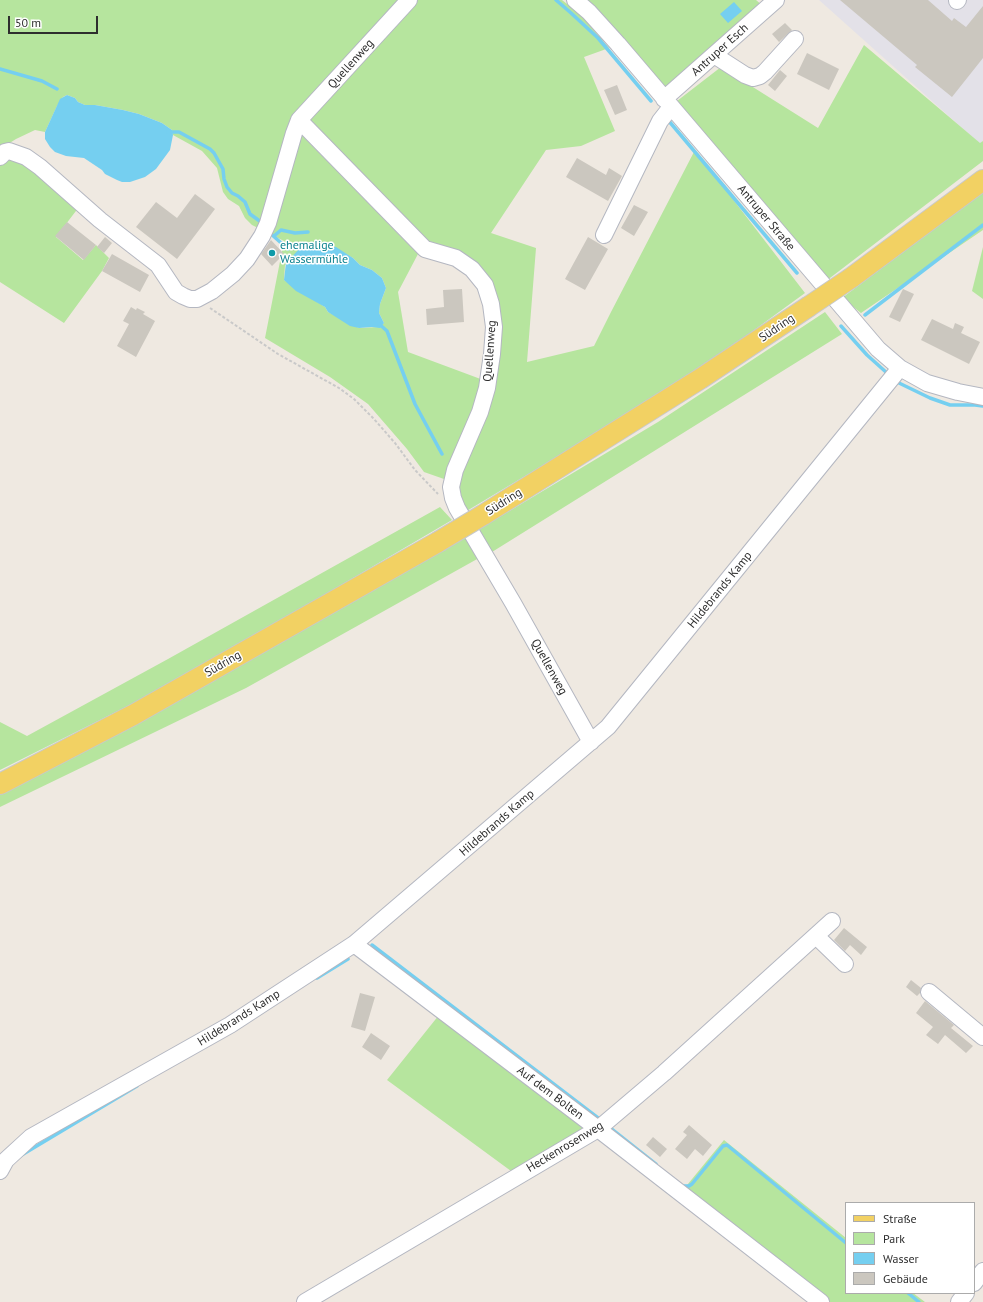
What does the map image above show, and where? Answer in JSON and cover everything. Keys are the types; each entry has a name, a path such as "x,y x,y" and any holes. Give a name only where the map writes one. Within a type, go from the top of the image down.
{"main road":[{"name":"Südring","path":"0,784 133,715 483,515 700,379 808,307 851,278 983,180"}],"street":[{"name":"Quellenweg","path":"409,0 299,120 425,249 456,258 472,269 484,285 491,304 494,327 492,354 487,388 480,412 455,470 452,488 453,498 457,508 513,602 592,742"},
{"name":"Antruper Straße","path":"575,0 589,12 618,44 859,329 878,349 900,368 928,383 958,392 983,397"},
{"name":"Antruper Esch","path":"604,235 668,103 714,55 776,0"},
{"path":"714,55 745,75 753,78 760,76 765,72 795,39"},
{"path":"0,157 5,152 9,151 26,157 40,166 100,220 158,265 176,292 190,299 197,299 207,294 233,274 247,259 262,236 268,223 299,120"},
{"name":"Hildebrands Kamp","path":"0,1170 6,1160 31,1138 230,1025 354,944 592,742 608,727 900,368"},
{"name":"Heckenrosenweg","path":"305,1302 598,1129 664,1073 832,921"},
{"path":"816,936 845,964"},
{"name":"Auf dem Bolten","path":"354,944 598,1129 821,1302"},
{"path":"929,992 983,1037"},
{"path":"975,1282 983,1271"},
{"path":"959,1302 965,1294"}],"path":[{"path":"207,294 207,305 213,311 278,354 339,388 354,399 378,423 415,470 438,493 457,508"}],"shaded area":[{"path":"819,0 983,0 983,141 980,144"}],"green space":[{"path":"0,0 562,0 581,15 609,48 584,57 615,131 581,146 546,150 491,233 536,248 527,362 594,346 695,150 805,293 687,379 465,512 449,476 444,479 424,472 407,449 368,404 330,377 265,338 284,241 252,225 245,218 239,206 228,199 223,192 217,168 202,151 173,135 172,130 162,123 139,114 123,110 95,105 85,105 78,102 75,98 67,95 63,97 57,106 45,132 35,130 0,149","holes":["307,119 423,240 472,259 488,278 494,384 408,352 398,292 418,254 291,124","312,243 330,245 353,258 360,265 372,270 382,278 386,288 380,304 379,313 384,323 378,327 359,328 328,312 325,307 284,280 285,265"]},
{"path":"586,0 756,0 763,6 667,90"},
{"path":"864,45 980,143 983,141 983,161 826,281 677,101 721,67 818,128"},
{"path":"9,150 79,207 56,237 83,260 96,245 109,258 102,271 64,323 0,282 0,160"},
{"path":"983,192 983,230 861,313 842,298"},
{"path":"983,247 983,299 972,291"},
{"path":"825,312 842,334 492,552 246,688 0,807 0,789 476,531 658,422"},
{"path":"440,507 452,520 174,683 0,770 0,722 27,736"},
{"path":"439,1015 589,1128 511,1171 387,1080"},
{"path":"724,1140 845,1237 845,1294 914,1294 925,1302 830,1302 683,1190"}],"water":[{"path":"734,2 742,11 728,23 720,14"},
{"path":"67,95 75,98 78,102 85,105 95,105 123,110 139,114 162,123 172,130 173,135 170,150 156,169 145,177 130,182 122,182 105,174 102,170 84,158 66,156 55,152 45,139 45,132 60,99"},
{"path":"312,243 336,247 353,258 360,265 372,270 382,278 386,288 380,304 379,313 384,323 380,328 359,328 350,326 328,312 325,307 296,291 284,280 286,263 302,246"}],"building":[{"path":"840,0 928,0 952,21 954,18 966,27 983,6 983,58 952,97 915,67 917,65"},
{"path":"785,23 792,30 779,42 772,34"},
{"path":"807,53 839,69 829,90 797,74"},
{"path":"780,70 787,76 775,91 768,85"},
{"path":"617,85 627,110 615,115 604,90"},
{"path":"577,158 606,175 609,168 622,176 608,201 566,177"},
{"path":"195,194 215,209 177,259 136,227 156,202 177,218"},
{"path":"634,205 648,212 634,236 621,228"},
{"path":"67,222 96,245 84,260 55,236"},
{"path":"105,237 112,243 104,253 97,247"},
{"path":"588,237 608,249 585,290 565,279"},
{"name":"ehemalige Wassermühle","path":"271,240 284,254 272,266 261,254"},
{"path":"112,254 149,275 140,292 102,271"},
{"path":"462,289 464,322 427,325 426,309 444,307 443,290"},
{"path":"903,289 914,294 900,322 889,317"},
{"path":"131,307 145,312 143,314 155,321 136,357 117,346 129,324 123,321"},
{"path":"932,319 953,329 955,323 964,327 961,333 980,342 969,364 921,340"},
{"path":"844,928 867,947 861,955 850,945 845,951 834,940"},
{"path":"911,980 921,988 920,993 917,996 906,987"},
{"path":"360,993 375,997 365,1031 351,1027"},
{"path":"925,1001 954,1025 951,1028 973,1046 966,1053 945,1035 938,1044 926,1035 933,1027 916,1013"},
{"path":"371,1033 390,1046 381,1060 362,1047"},
{"path":"689,1125 712,1145 703,1156 695,1149 687,1159 675,1149 687,1135 683,1132"},
{"path":"653,1137 667,1149 660,1157 646,1145"}],"waterway":[{"path":"556,0 598,38 651,101"},
{"path":"0,69 42,81 57,89"},
{"path":"668,120 797,273"},
{"path":"168,132 179,132 210,149 223,169 227,187 232,193 245,202 250,214 261,222"},
{"path":"865,315 983,225"},
{"path":"274,236 281,230 295,233 308,232"},
{"path":"271,234 288,249"},
{"path":"378,323 387,331 415,404 442,454"},
{"path":"841,326 867,355 887,373"},
{"path":"899,383 930,398 950,405 983,406"},
{"path":"372,945 602,1121"},
{"path":"317,978 348,959"},
{"path":"20,1156 137,1086"},
{"path":"608,1126 656,1164"},
{"path":"684,1186 689,1186 692,1184 723,1146 727,1145 845,1242"},
{"path":"909,1294 919,1302"}],"place":[{"name":"ehemalige Wassermühle","path":"272,253"}]}
